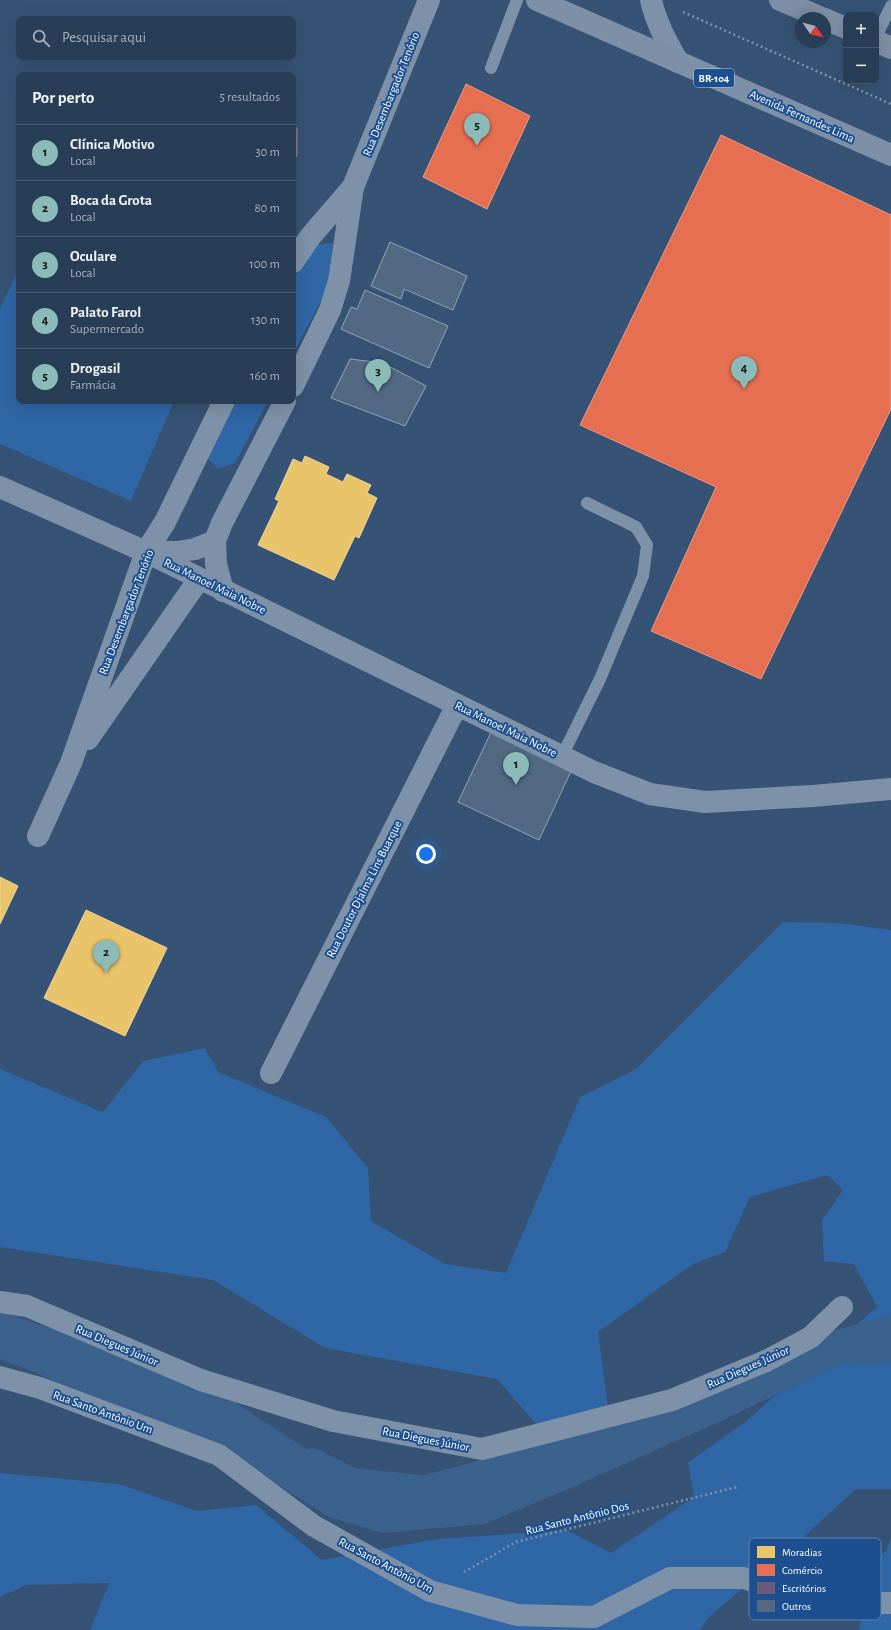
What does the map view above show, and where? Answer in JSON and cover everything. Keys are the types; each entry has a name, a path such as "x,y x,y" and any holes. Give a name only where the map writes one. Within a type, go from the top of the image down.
{"highway":[{"name":"Avenida Fernandes Lima","path":"536,0 891,155"},
{"path":"780,0 808,12"},
{"path":"831,22 843,27"},
{"path":"879,42 891,48"}],"street":[{"name":"Rua Desembargador Tenório","path":"296,380 330,310 339,281 353,187 429,0"},
{"path":"651,0 660,29 678,62"},
{"name":"Rua Desembargador Tenório","path":"296,258 310,238 353,187"},
{"name":"Rua Desembargador Tenório","path":"38,836 71,763 146,552 165,522 223,404"},
{"path":"223,591 216,564 215,542 222,523 283,404"},
{"name":"Rua Manoel Maia Nobre","path":"0,487 146,552 594,772 650,794 705,802 813,796 891,789"},
{"name":"Rua Manoel Maia Nobre","path":"146,552 183,551 196,549 215,542"},
{"name":"Rua Desembargador Tenório","path":"71,763 199,578"},
{"name":"Rua Doutor Djalma Lins Buarque","path":"272,1073 457,705"},
{"name":"Rua Diegues Júnior","path":"0,1302 27,1306 201,1380 333,1421 482,1449 672,1400 766,1361 779,1354 810,1337 842,1307"},
{"name":"Rua Santo Antônio Um","path":"0,1377 40,1388 219,1455 314,1526 430,1591 517,1615 594,1617 670,1578 744,1578 749,1580"},
{"name":"Rua Santo Antônio Um","path":"881,1603 891,1603"}],"lane":[{"path":"491,68 517,0"},
{"path":"879,31 891,6"},
{"path":"562,756 600,679 643,576 647,545 636,527 587,503"}],"path":[{"path":"676,9 891,104"},
{"name":"Rua Santo Antônio Dos","path":"430,1591 516,1542 737,1487"}],"shaded area":[{"path":"333,243 327,289 296,348 296,276 318,244"},
{"path":"16,274 16,404 173,404 131,501 0,444 0,309"},
{"path":"233,404 266,404 235,463 218,469 206,457"},
{"path":"783,922 839,923 891,930 891,1489 856,1489 802,1538 749,1538 749,1583 710,1616 700,1630 90,1630 109,1583 26,1585 0,1597 0,1473 119,1484 197,1511 256,1505 322,1560 437,1539 567,1530 611,1553 694,1497 688,1462 744,1423 877,1307 854,1264 824,1261 822,1220 843,1190 827,1175 750,1197 725,1252 693,1264 598,1332 608,1407 537,1425 497,1379 325,1348 213,1280 0,1247 0,1069 103,1112 143,1061 205,1048 218,1072 326,1117 368,1168 371,1221 445,1264 506,1273 580,1097 636,1069"},
{"path":"0,1311 201,1380 332,1466 350,1483 424,1491 524,1465 644,1413 811,1337 891,1315 891,1363 841,1364 719,1422 485,1524 382,1533 329,1517 248,1466 43,1376 0,1359"},
{"path":"891,1538 891,1630 859,1630 861,1620 881,1620 881,1556 887,1549"}],"building: Moradias":[{"path":"305,456 329,467 326,474 343,482 347,474 371,485 367,493 377,498 359,538 355,536 334,580 258,545 279,501 275,499 293,459 302,463"},
{"path":"0,877 18,886 0,924"},
{"path":"86,910 167,948 125,1036 44,998"}],"building: Comércio":[{"path":"466,84 530,116 487,209 423,177"},
{"path":"721,135 891,215 891,409 761,679 651,631 716,487 580,425"}],"building: Escritórios":[{"path":"296,128 297,128 296,156"}],"building: Outros":[{"path":"390,242 467,276 453,310 404,289 401,299 371,286"},
{"path":"365,290 448,326 429,368 341,329 351,307 357,309"},
{"path":"350,359 383,363 426,386 405,426 331,398"},
{"path":"492,730 573,767 539,840 458,802"}],"waterway":[{"path":"313,1464 350,1483 424,1491 524,1465 640,1412"}],"place":[{"name":"Drogasil","path":"477,146"},
{"name":"Palato Farol","path":"744,389"},
{"name":"Oculare","path":"378,392"},
{"name":"Clínica Motivo","path":"516,785"},
{"name":"Boca da Grota","path":"106,973"}]}
